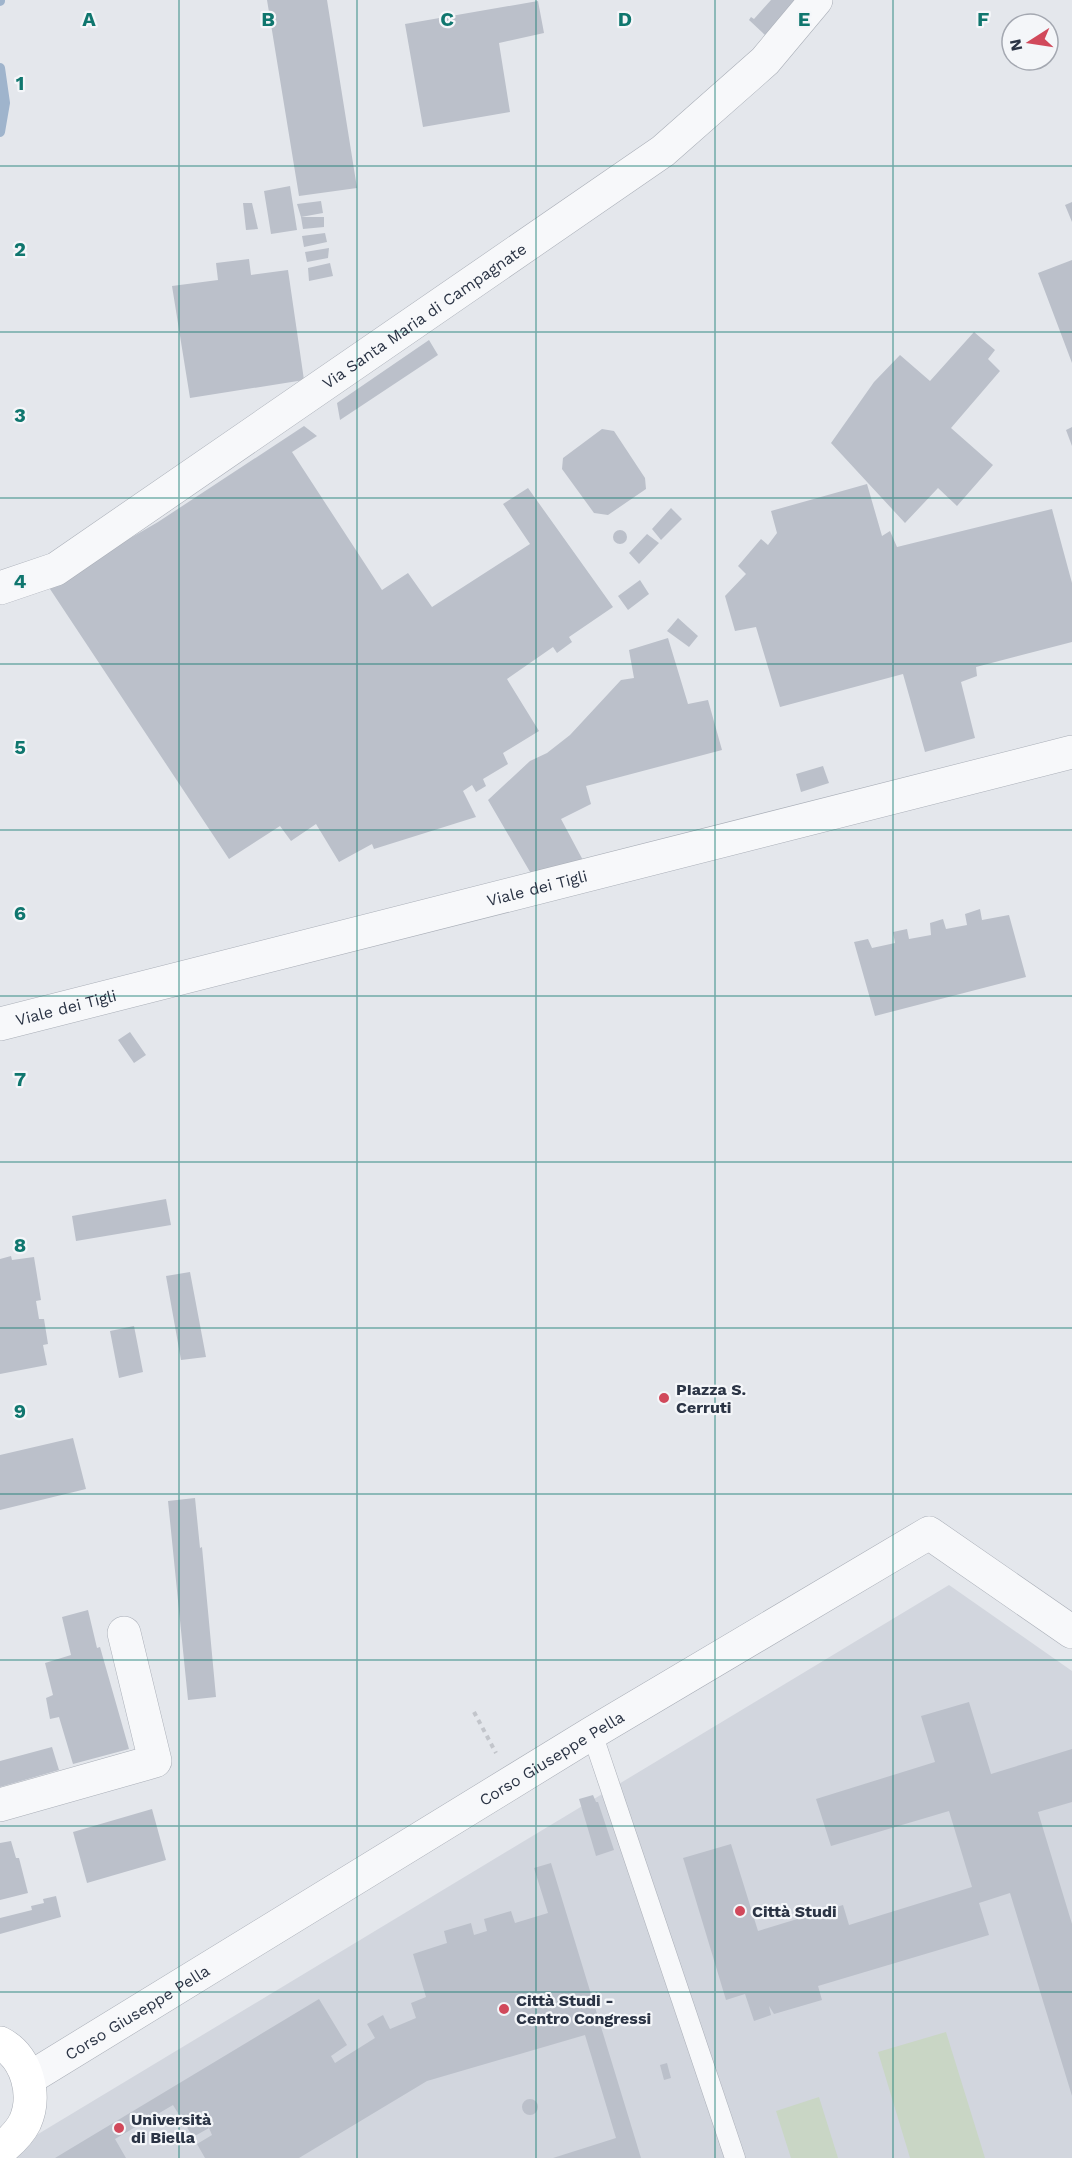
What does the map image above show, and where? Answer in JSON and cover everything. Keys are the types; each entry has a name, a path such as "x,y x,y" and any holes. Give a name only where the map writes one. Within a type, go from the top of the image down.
{"main road":[{"path":"0,2043 19,2060 28,2079 30,2100 25,2121 14,2139 0,2150"}],"street":[{"name":"Via Santa Maria di Campagnate","path":"0,588 56,569 663,151 765,61 816,0"},
{"name":"Viale dei Tigli","path":"0,1024 1072,752"},
{"name":"Corso Giuseppe Pella","path":"28,2079 592,1733 929,1533 1072,1632"},
{"path":"0,1805 155,1761 124,1634"}],"lane":[{"path":"592,1733 735,2158"}],"path":[{"path":"474,1712 513,1783"}],"shaded area":[{"name":"Città Studi","path":"949,1585 1072,1671 1072,2158 12,2158 10,2151"}],"green space":[{"path":"946,2032 985,2158 910,2158 878,2052"},
{"path":"819,2097 838,2158 791,2158 776,2111"}],"building":[{"path":"267,0 327,0 357,188 299,196"},
{"path":"771,0 796,0 766,36 749,20 751,17 754,19"},
{"path":"538,1 544,33 499,43 510,112 423,127 405,24"},
{"path":"290,186 297,230 271,234 264,191"},
{"path":"321,201 323,213 301,217 297,204"},
{"path":"1072,202 1072,222 1065,205"},
{"path":"243,203 252,203 258,229 246,230"},
{"path":"301,217 324,217 324,227 303,229"},
{"path":"325,233 327,242 304,247 302,236"},
{"path":"329,248 328,258 307,262 305,252"},
{"path":"249,259 251,275 288,270 304,380 190,398 172,286 218,280 216,263"},
{"path":"1072,260 1072,363 1038,273"},
{"path":"330,263 333,276 309,281 308,268"},
{"path":"974,332 995,350 988,359 1000,371 951,428 993,465 957,506 938,488 905,523 831,443 874,382 900,355 930,381"},
{"path":"429,340 438,355 340,420 337,403"},
{"path":"304,426 317,436 292,452 382,590 408,573 432,607 530,544 503,504 528,488 613,607 569,637 572,642 557,653 553,647 507,679 539,731 503,753 508,764 483,779 486,786 476,792 472,785 463,791 476,817 374,849 372,844 339,862 316,824 291,841 280,826 229,859 48,586 158,522"},
{"path":"1072,427 1072,446 1066,430"},
{"path":"602,429 614,431 645,478 646,489 608,515 594,513 562,469 563,458"},
{"path":"867,484 882,536 890,531 897,547 1052,509 1072,583 1072,642 976,667 977,676 961,682 975,738 925,752 903,674 780,707 756,627 735,631 725,596 746,574 738,566 761,539 768,545 777,533 771,511"},
{"path":"671,508 682,519 661,540 652,529"},
{"path":"617,530 623,530 627,537 623,544 617,544 613,540 613,534"},
{"path":"647,534 659,543 639,564 629,553"},
{"path":"640,580 649,594 628,610 618,596"},
{"path":"678,618 698,636 689,647 667,631"},
{"path":"668,638 688,704 708,700 722,750 586,786 591,804 561,819 585,864 533,877 488,800 530,761 547,753 570,735 621,680 634,678 629,650"},
{"path":"823,766 829,783 801,792 796,774"},
{"path":"980,909 982,920 1009,915 1026,977 875,1016 854,942 868,939 872,948 895,943 893,932 907,929 909,939 931,935 930,923 943,919 946,929 967,925 965,914"},
{"path":"130,1032 146,1055 134,1063 118,1040"},
{"path":"166,1199 171,1225 76,1241 72,1216"},
{"path":"11,1256 12,1260 34,1257 41,1300 36,1301 39,1319 44,1319 48,1344 43,1345 47,1365 0,1374 0,1259"},
{"path":"190,1272 206,1357 181,1360 166,1276"},
{"path":"134,1326 143,1372 119,1378 110,1331"},
{"path":"73,1438 86,1489 0,1510 0,1455"},
{"path":"195,1498 200,1548 202,1547 216,1697 188,1700 168,1501"},
{"path":"88,1610 97,1648 100,1647 129,1749 73,1764 59,1717 50,1719 46,1698 53,1695 45,1663 71,1655 62,1617"},
{"path":"969,1702 991,1774 1072,1749 1072,1802 1038,1812 1072,1924 1072,2096 1010,1893 979,1903 989,1935 818,1986 822,2000 774,2014 769,2006 771,2015 754,2021 745,1994 726,2000 683,1858 731,1844 758,1931 843,1905 849,1925 972,1887 949,1811 831,1846 816,1799 935,1762 921,1716"},
{"path":"52,1747 59,1770 0,1787 0,1761"},
{"path":"593,1795 598,1802 614,1850 596,1856 579,1799"},
{"path":"152,1809 166,1860 87,1883 73,1832"},
{"path":"11,1841 16,1858 19,1858 28,1893 0,1900 0,1843"},
{"name":"Città Studi - Centro Congressi","path":"551,1863 641,2158 553,2158 616,2138 585,2035 427,2081 299,2158 205,2158 197,2144 212,2135 209,2128 193,2137 173,2105 115,2139 126,2158 55,2158 319,1999 347,2045 331,2056 335,2063 375,2038 367,2024 383,2015 390,2029 416,2018 411,2003 426,1997 413,1954 447,1943 444,1931 471,1923 474,1935 487,1931 484,1919 511,1911 515,1923 548,1913 534,1868"},
{"path":"56,1896 61,1917 0,1934 0,1918 32,1910 31,1906 44,1903 43,1899"},
{"path":"667,2063 671,2078 664,2080 660,2065"},
{"path":"530,2099 538,2107 530,2115 522,2107"}],"waterway":[{"path":"0,68 5,103 0,132"}],"place":[{"name":"PIazza S. Cerruti","path":"664,1398"},
{"name":"Città Studi","path":"740,1911"},
{"name":"Città Studi - Centro Congressi","path":"504,2009"},
{"name":"Università di Biella","path":"119,2128"}]}
